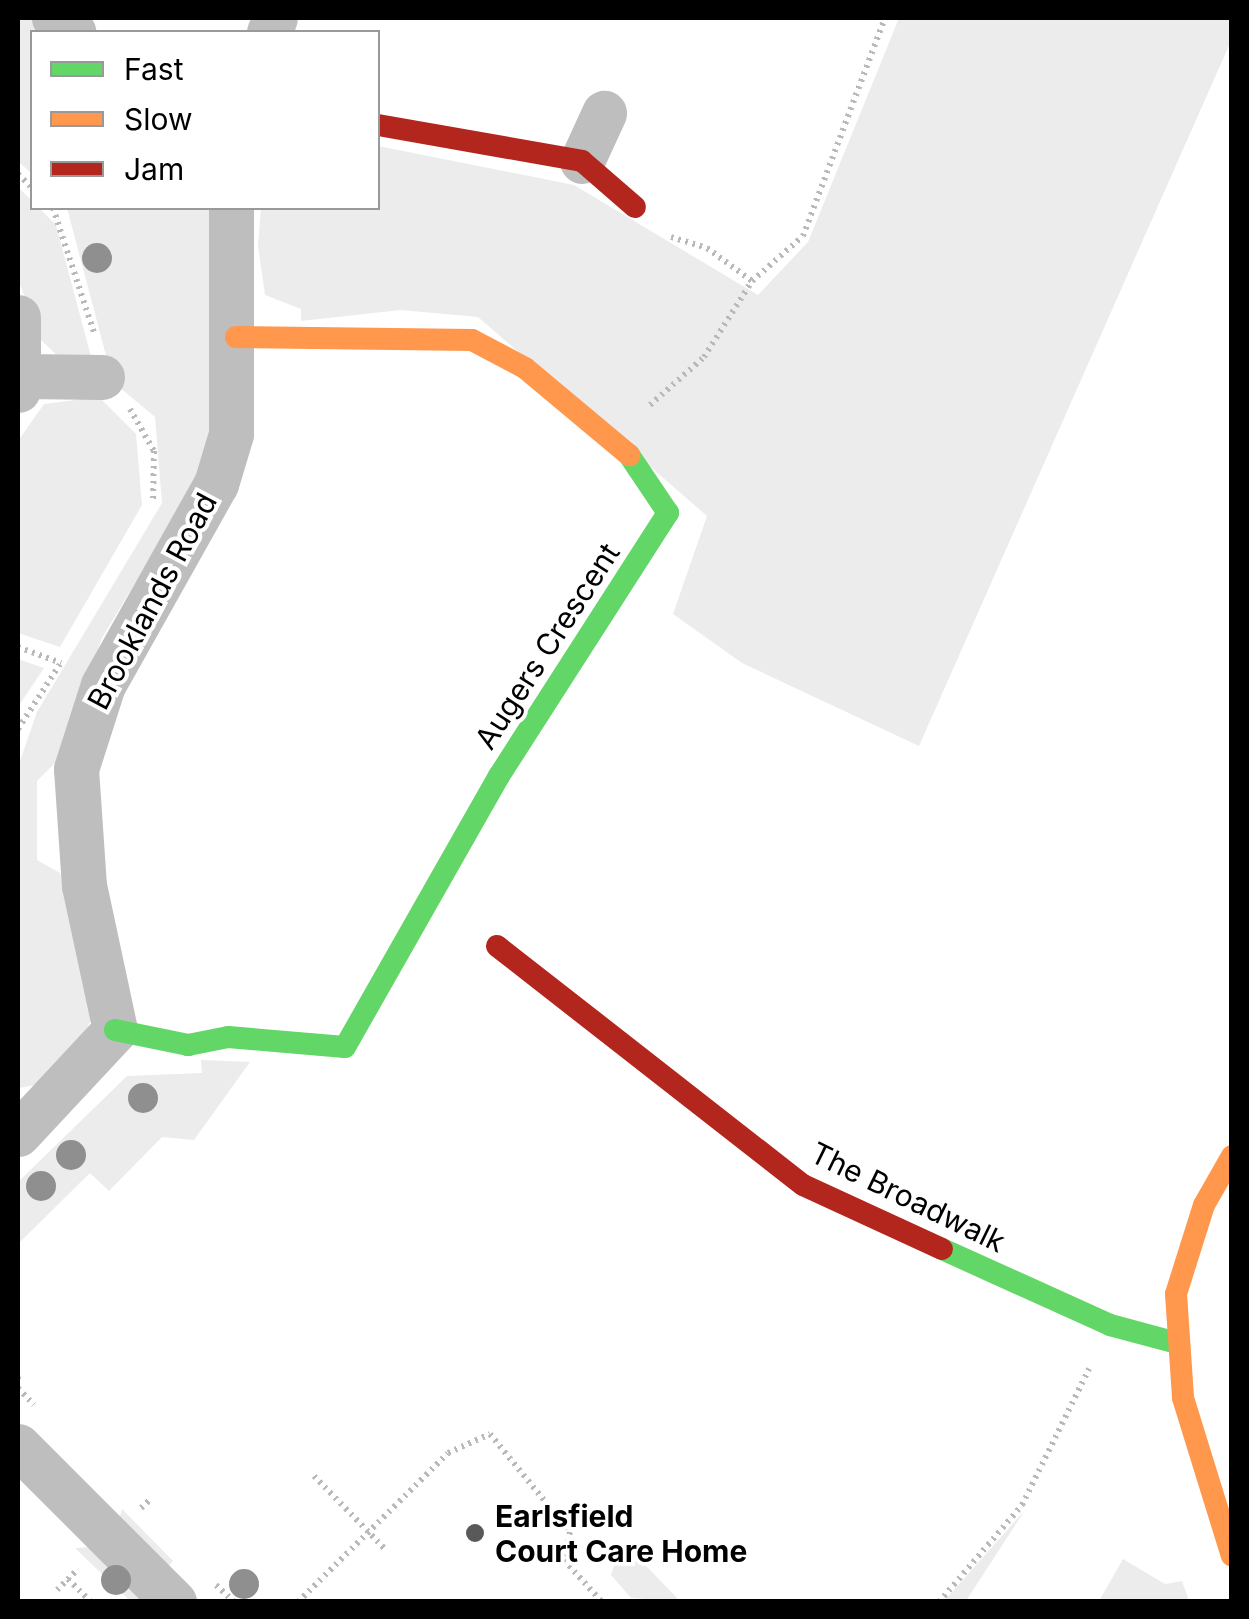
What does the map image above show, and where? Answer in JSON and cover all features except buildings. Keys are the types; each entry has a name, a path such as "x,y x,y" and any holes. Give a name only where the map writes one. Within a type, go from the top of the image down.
{"main road":[{"path":"380,125 582,161 634,207"},
{"name":"Augers Crescent","path":"115,1030 188,1045 228,1037 309,1049 345,1047 368,1022 404,937 498,776 604,604 662,530 665,498 617,438 525,368 472,340 236,338"},
{"name":"The Broadwalk","path":"497,946 803,1185 1110,1325 1177,1343"},
{"path":"1232,1156 1204,1205 1176,1294 1183,1398 1232,1556"}],"street":[{"path":"582,161 604,113"},
{"name":"Brooklands Road","path":"115,1030 84,886 76,769 115,659 216,484 231,434 236,338 231,210"},
{"path":"18,317 21,383 102,377"},
{"path":"18,1134 115,1030"},
{"path":"18,1446 174,1602"}],"path":[{"path":"617,438 704,357 752,281 803,236 885,18"},
{"path":"634,207 752,281"},
{"path":"55,210 102,377 144,421 157,476 152,508"},
{"path":"18,647 61,664"},
{"path":"18,729 71,649"},
{"path":"940,1602 1022,1505 1110,1325"},
{"path":"298,1602 448,1453 490,1434 570,1532 564,1560 602,1602"},
{"path":"314,1476 386,1550"},
{"path":"56,1590 78,1569"},
{"path":"68,1579 91,1602"}],"shaded area":[{"path":"18,18 37,18 46,30 30,30 30,172 18,161"},
{"path":"899,18 1231,18 1231,41 919,746 742,663 673,614 707,516 478,317 401,310 301,321 301,309 265,295 258,246 261,210 380,210 380,146 574,185 758,295 808,242"},
{"path":"18,187 30,199 30,210 41,210 56,225 93,364 64,362 41,340 18,279"},
{"path":"68,210 213,210 209,439 199,476 102,638 58,760 37,781 37,860 60,873 95,1008 79,1051 48,1083 18,1088 18,767 37,712 162,503 155,417 113,382"},
{"path":"99,397 136,434 142,505 60,647 18,633 18,441 44,404"},
{"path":"18,659 44,668 18,707"},
{"path":"201,1060 250,1062 194,1140 162,1137 109,1191 90,1173 18,1244 18,1182 127,1076 202,1073"},
{"path":"122,1509 173,1561 166,1569 118,1523"},
{"path":"1025,1510 966,1601 944,1601"},
{"path":"622,1542 680,1601 631,1598 611,1575"},
{"path":"91,1547 147,1601 130,1601 75,1548"},
{"path":"1123,1559 1165,1584 1182,1581 1189,1601 1099,1601"}],"traffic: fast":[{"path":"115,1030 188,1045 228,1037 345,1047 499,776 668,513 629,455"},
{"path":"942,1249 1110,1325 1177,1343"}],"traffic: slow":[{"path":"236,337 472,340 525,368 629,455"},
{"path":"1232,1156 1204,1205 1176,1294 1183,1398 1232,1556"}],"traffic: jam":[{"path":"380,125 582,161 635,207"},
{"path":"497,946 803,1185 942,1249"}],"place":[{"name":"Earlsfield Court Care Home","path":"475,1533"}]}
